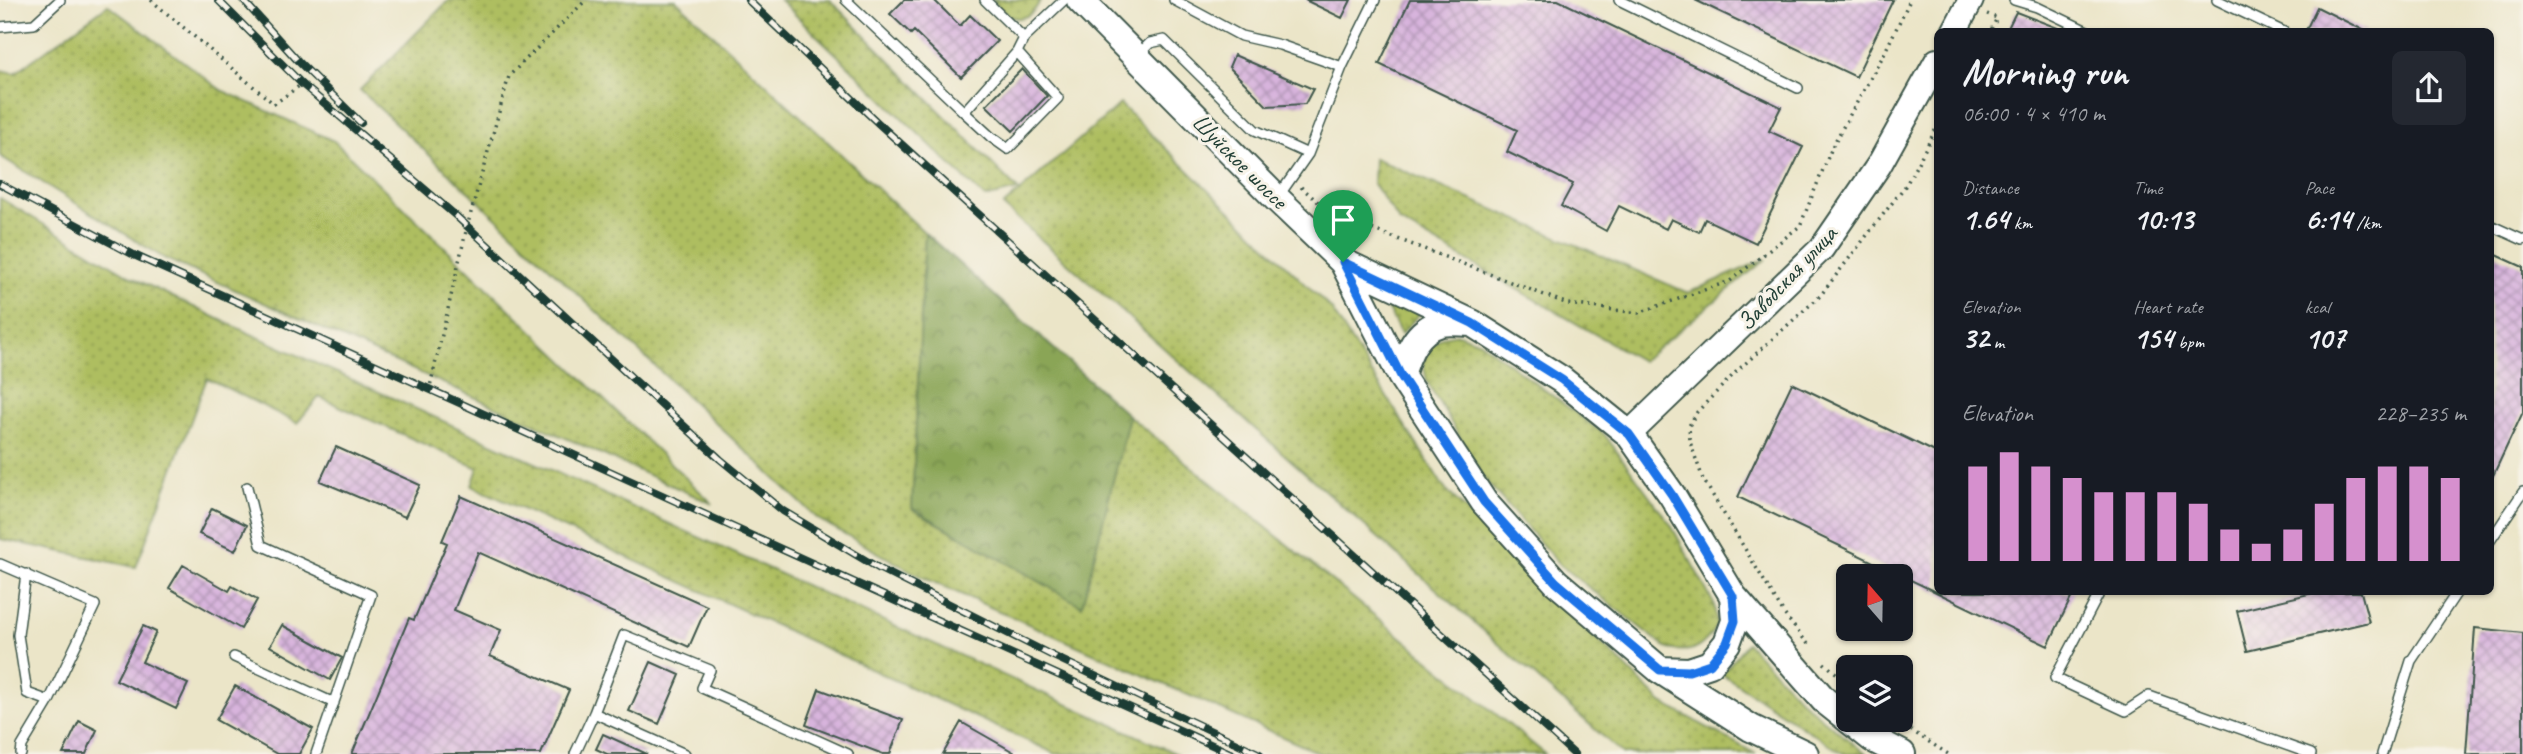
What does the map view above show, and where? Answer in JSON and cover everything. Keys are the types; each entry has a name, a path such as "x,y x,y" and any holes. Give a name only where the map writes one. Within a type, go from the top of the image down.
{"main road":[{"name":"Шуйское шоссе","path":"1080,0 1136,56 1284,189 1343,262 1472,323 1562,380 1629,434 1672,495 1733,596 1815,690 1836,708"},
{"path":"1956,28 1971,0"},
{"name":"Заводская улица","path":"1629,434 1822,248 1879,165 1934,66"},
{"path":"1343,262 1401,376 1484,502 1556,582 1660,670 1751,728 1805,754"},
{"path":"1401,376 1408,351 1421,335 1441,323 1472,323"},
{"path":"1660,670 1689,671 1710,664 1727,643 1735,621 1733,596"},
{"name":"Шуйское шоссе","path":"1865,732 1902,754"}],"lane":[{"path":"0,27 34,24 60,0"},
{"path":"846,0 907,60 991,137 1008,149 1058,98 1017,52"},
{"path":"985,0 1024,38"},
{"path":"964,112 1017,52 1024,38 1064,0"},
{"path":"1174,0 1241,36 1280,45 1342,67"},
{"path":"1284,189 1308,154 1342,67 1375,0"},
{"path":"1619,0 1798,88"},
{"path":"2014,0 2038,7 2081,28"},
{"path":"2217,0 2276,28"},
{"path":"1136,56 1150,43 1164,40 1255,130 1308,154"},
{"path":"2494,227 2523,240"},
{"path":"247,487 261,545 371,595 316,754"},
{"path":"2494,535 2523,492"},
{"path":"0,564 95,605 49,701 22,746 21,754"},
{"path":"26,574 18,635 27,693 49,701"},
{"path":"2098,595 2056,678 2126,711 2149,696 2311,754"},
{"path":"2382,754 2411,661 2455,595"},
{"path":"575,754 624,635 710,670 702,688 848,754"},
{"path":"234,657 334,703"},
{"path":"594,713 685,754"}],"path":[{"path":"151,0 274,104 302,84"},
{"path":"429,391 467,227 509,76 586,0"},
{"path":"1284,189 1332,214 1568,304 1638,313 1730,281 1800,226 1833,145 1883,56 1910,0"},
{"path":"1992,28 1997,18"},
{"path":"1813,652 1784,614 1703,479 1690,442 1689,426 1697,412 1737,371 1820,296 1906,185 1934,133"},
{"path":"1821,661 1836,673"},
{"path":"1913,732 1948,754"}],"green space":[{"path":"449,0 676,0 925,233 912,509 1082,605 1129,416 1545,754 1321,754 920,576 818,519 360,90"},
{"path":"780,0 830,0 1018,190 985,198"},
{"path":"992,0 1040,0 1032,12 1024,17 1014,18 1007,15"},
{"path":"108,5 221,90 334,141 713,504 164,258 0,156 0,70 15,73"},
{"path":"1120,104 1331,309 1445,489 1662,703 1756,754 1623,754 1003,206"},
{"path":"1374,158 1688,293 1766,259 1642,361 1400,222 1373,184"},
{"path":"0,198 131,277 229,324 1177,754 1056,754 472,486 478,468 319,397 297,423 207,378 136,567 0,539"},
{"path":"925,233 1129,416 1082,606 912,508"},
{"path":"1377,289 1420,313 1401,334"},
{"path":"1458,334 1480,342 1604,434 1671,525 1714,604 1717,625 1702,644 1692,650 1668,649 1560,565 1485,480 1427,382 1423,362 1430,347 1442,337"},
{"path":"1747,643 1806,705 1866,754 1844,754 1722,674"}],"building":[{"path":"904,0 934,0 960,26 970,15 997,41 961,77 914,31 911,34 890,14"},
{"path":"1305,0 1351,0 1342,18"},
{"path":"1410,0 1558,0 1781,107 1769,131 1803,147 1756,243 1705,219 1699,232 1671,219 1666,229 1619,206 1606,231 1561,206 1573,184 1507,152 1517,130 1379,64"},
{"path":"1695,0 1893,0 1856,77"},
{"path":"2317,7 2359,28 2307,28"},
{"path":"2016,12 2058,28 2008,28"},
{"path":"1234,55 1313,89 1305,104 1267,106 1229,67"},
{"path":"1022,69 1047,96 1013,131 986,105"},
{"path":"2494,254 2523,267 2523,412 2494,474"},
{"path":"1792,383 1934,452 1934,591 1913,581 1913,564 1877,564 1738,497"},
{"path":"336,447 420,485 405,517 320,481"},
{"path":"461,496 707,606 689,647 478,552 454,610 501,630 490,656 569,690 541,754 352,754 409,618 414,620 447,543 442,541"},
{"path":"212,508 247,525 235,551 199,534"},
{"path":"183,565 229,591 232,586 257,600 241,629 169,588"},
{"path":"1942,595 2073,595 2048,646"},
{"path":"2304,595 2362,595 2369,622 2247,651 2237,611"},
{"path":"282,625 342,658 330,680 270,646"},
{"path":"143,626 156,632 142,662 188,684 176,709 116,680"},
{"path":"2475,628 2523,633 2523,754 2466,754"},
{"path":"651,662 680,675 659,724 629,711"},
{"path":"235,686 313,729 299,754 277,754 216,720"},
{"path":"819,689 903,720 890,754 883,754 806,725"},
{"path":"79,721 97,730 86,754 63,754"},
{"path":"961,722 1017,754 943,754"},
{"path":"603,734 647,754 607,754 596,749"}],"railway":[{"path":"218,0 302,84 456,216 720,459 783,511 880,569 1053,656 1260,754"},
{"path":"243,0 298,61 361,123"},
{"path":"748,0 878,123 1574,754"},
{"path":"0,184 134,255 1232,754"}],"route":[{"path":"1343,262 1472,323 1562,380 1629,434 1672,495 1733,596 1735,621 1727,643 1710,664 1689,671 1660,670 1556,582 1484,502 1401,376 1343,262"}]}
